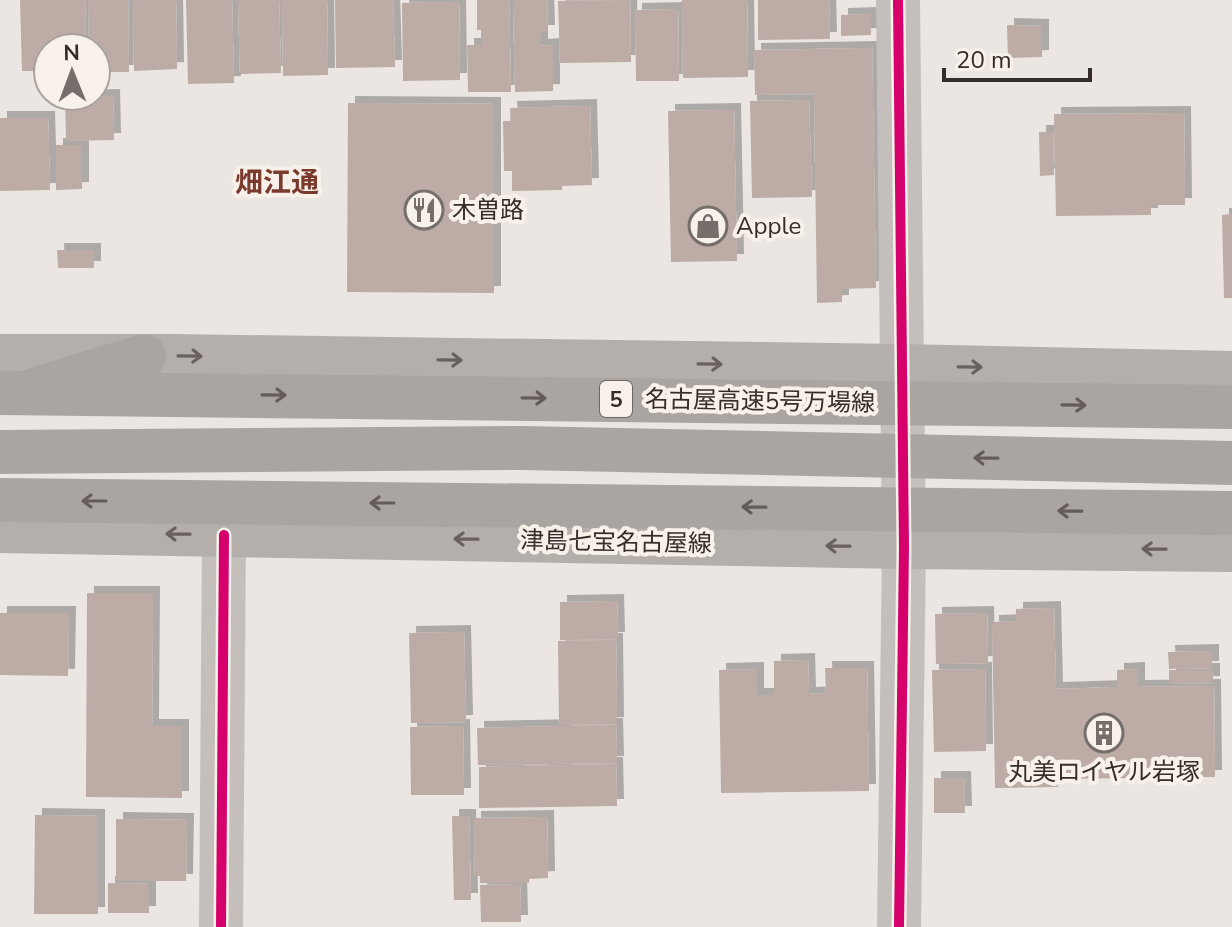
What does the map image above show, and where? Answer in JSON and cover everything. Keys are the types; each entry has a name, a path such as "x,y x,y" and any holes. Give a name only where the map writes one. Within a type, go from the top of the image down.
{"highway":[{"path":"0,400 144,356"},
{"name":"名古屋高速5号万場線","path":"0,393 1232,407"},
{"path":"0,452 522,448 1232,463"},
{"path":"0,500 1232,513"}],"main road":[{"path":"0,356 902,366 1232,373"},
{"name":"津島七宝名古屋線","path":"0,531 1232,550"}],"street":[{"path":"898,0 904,547 899,927"},
{"path":"221,927 224,535"}],"building":[{"path":"20,0 85,0 86,32 32,32 32,71 22,71"},
{"path":"88,0 128,0 129,72 112,72 112,32 89,32"},
{"path":"133,0 176,0 177,69 134,71"},
{"path":"186,0 232,0 234,83 188,84"},
{"path":"238,0 279,0 281,73 240,74"},
{"path":"282,0 327,0 328,75 283,76"},
{"path":"335,0 393,0 395,67 336,68"},
{"path":"477,0 509,0 511,92 468,92 467,45 481,45 481,30 477,30"},
{"path":"513,0 547,0 548,32 541,32 541,46 553,45 553,91 515,92"},
{"path":"630,0 631,62 560,63 558,1"},
{"path":"682,0 747,0 748,77 683,78"},
{"path":"758,0 829,0 830,39 758,40"},
{"path":"459,2 460,80 403,81 402,3"},
{"path":"678,9 679,81 636,81 635,10"},
{"path":"871,14 871,35 841,36 841,15"},
{"path":"1007,25 1042,26 1042,57 1008,58"},
{"path":"872,48 876,288 842,289 842,302 817,303 814,94 755,95 754,50"},
{"path":"112,96 114,140 66,141 65,112 112,112"},
{"path":"809,100 812,197 752,198 750,101"},
{"path":"348,103 494,104 494,293 347,292"},
{"path":"590,106 592,185 562,186 562,190 512,191 512,171 504,171 503,121 511,121 510,108"},
{"path":"734,110 737,261 671,262 668,111"},
{"path":"1184,113 1185,205 1151,205 1151,215 1056,216 1054,114"},
{"path":"0,118 48,118 50,190 0,191"},
{"path":"1039,132 1053,132 1054,175 1040,176"},
{"path":"56,145 82,145 82,189 56,190"},
{"path":"1232,214 1232,298 1224,298 1222,215"},
{"path":"57,250 94,250 94,268 58,268"},
{"path":"87,593 153,593 152,726 182,726 182,798 86,797"},
{"path":"617,601 618,639 560,640 560,602"},
{"name":"丸美ロイヤル岩塚","path":"1054,608 1056,689 1117,687 1117,670 1138,669 1138,687 1214,686 1215,777 1057,779 1058,787 995,788 992,622 1016,621 1016,609"},
{"path":"0,613 69,613 68,676 0,675"},
{"path":"987,613 988,663 936,664 935,614"},
{"path":"464,632 466,722 411,723 409,633"},
{"path":"616,640 617,724 559,725 558,641"},
{"path":"1212,651 1212,668 1169,669 1168,652"},
{"path":"808,660 809,694 826,693 825,668 867,668 869,791 721,793 719,670 757,669 757,695 774,695 774,661"},
{"path":"985,669 986,751 934,752 932,670"},
{"path":"1169,670 1213,670 1213,683 1169,684"},
{"path":"616,725 617,763 478,765 477,728"},
{"path":"463,726 464,795 411,795 410,727"},
{"path":"616,764 617,806 479,808 479,767"},
{"path":"934,778 964,778 965,813 934,813"},
{"path":"35,815 98,816 98,914 34,914"},
{"path":"452,816 469,816 471,900 454,900"},
{"path":"547,817 548,878 529,879 529,883 480,883 480,876 475,876 474,818"},
{"path":"116,819 187,820 186,881 116,881"},
{"path":"108,883 149,884 149,913 108,913"},
{"path":"520,884 521,922 481,922 480,885"}],"cycle path":[{"path":"898,0 904,547 899,927"},
{"path":"221,927 224,535"}],"place":[{"name":"木曽路","path":"424,210"},
{"name":"Apple","path":"708,226"},
{"name":"丸美ロイヤル岩塚","path":"1104,733"}],"district":[{"name":"畑江通","path":"277,182"}]}
